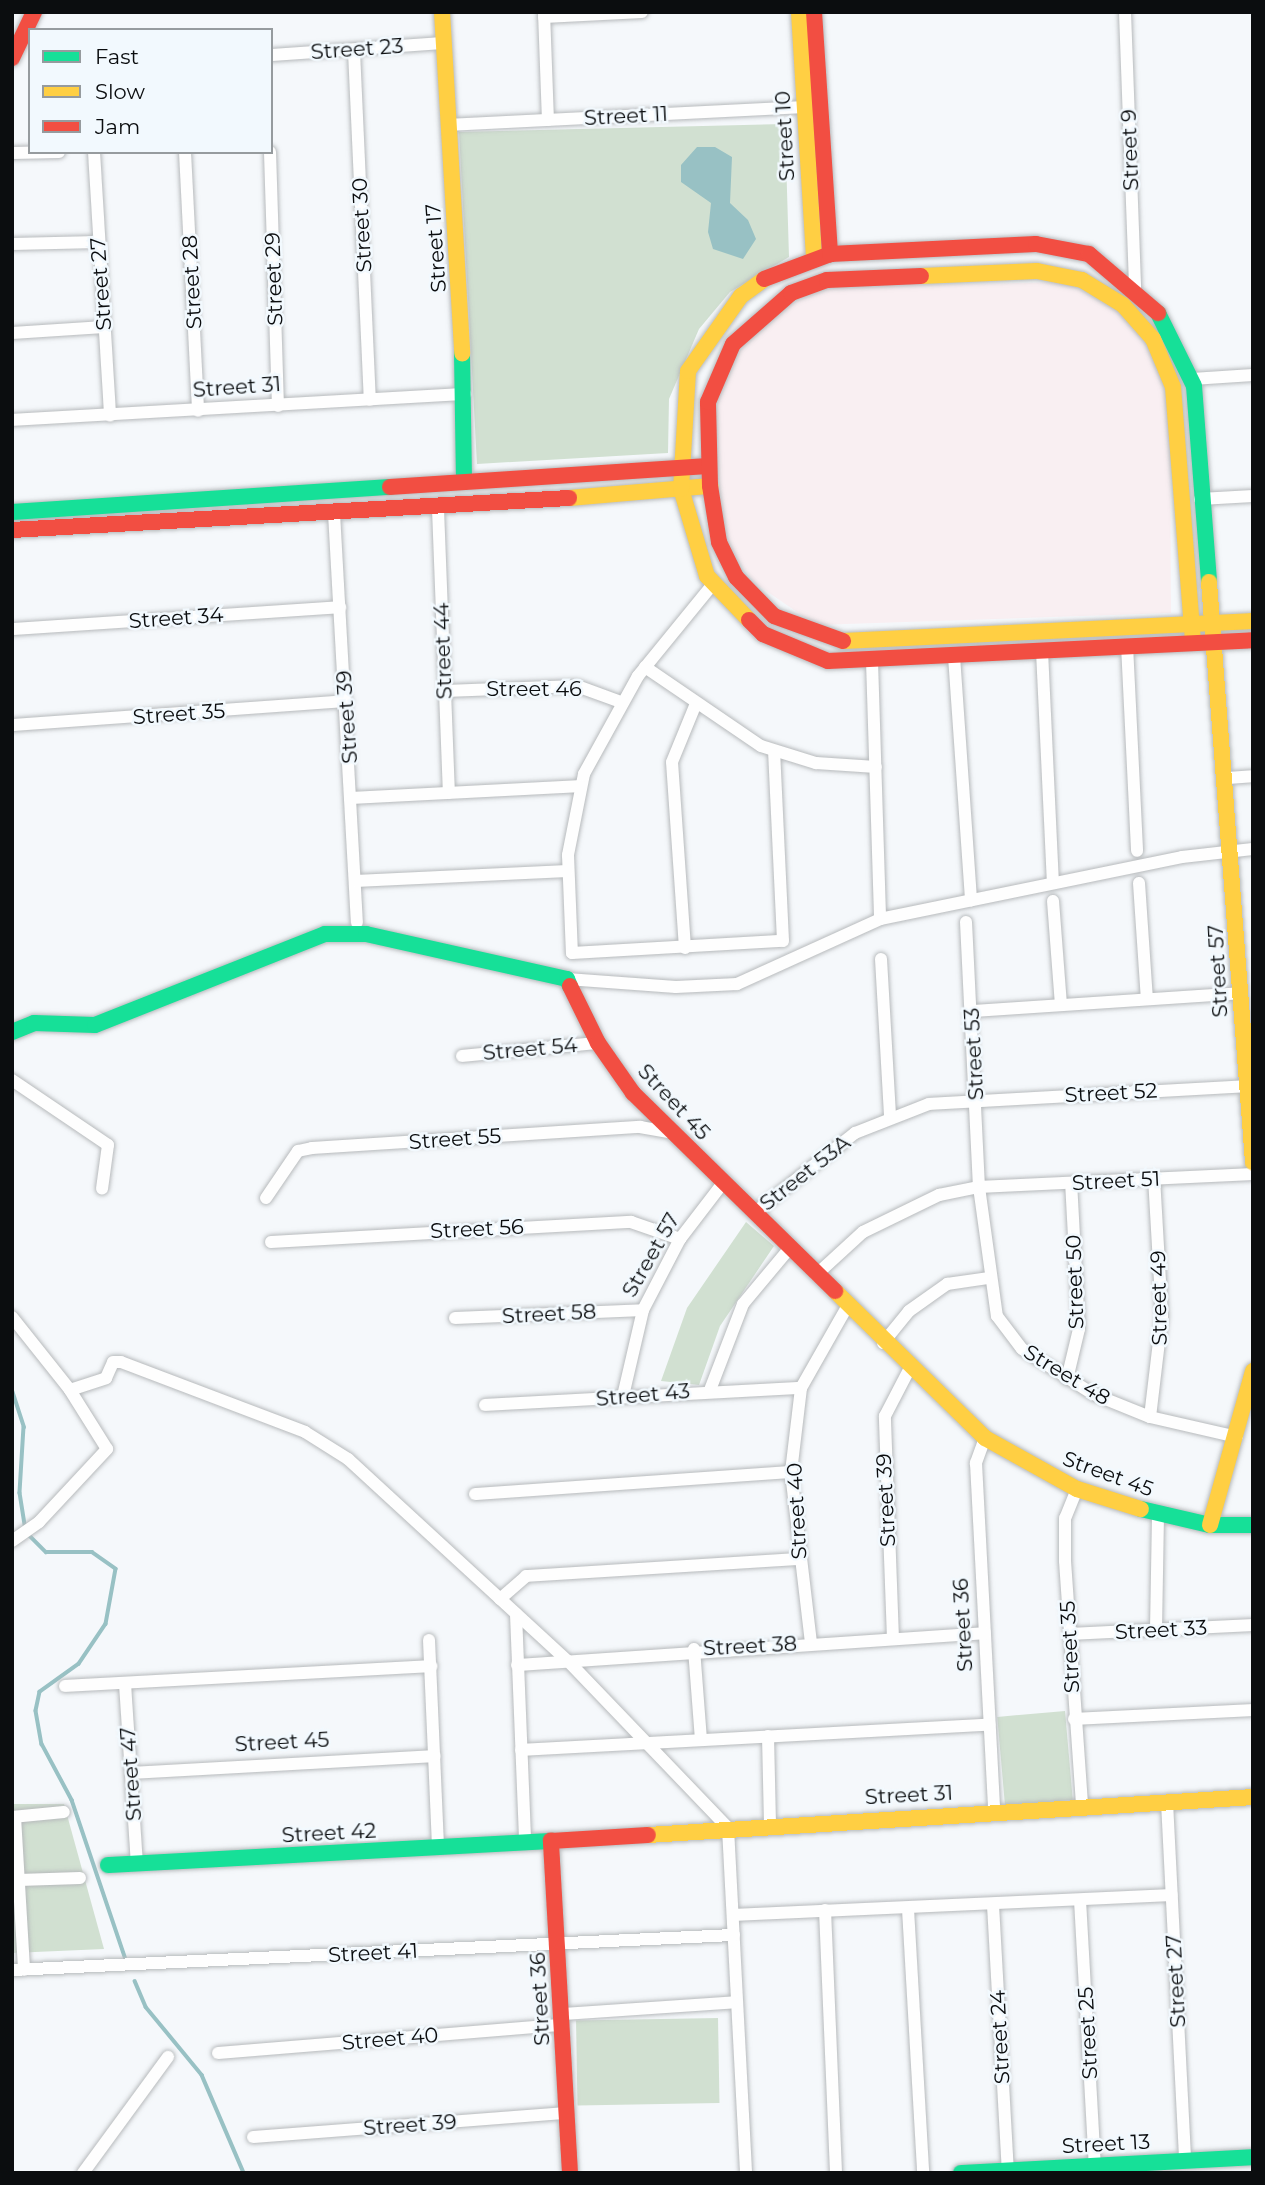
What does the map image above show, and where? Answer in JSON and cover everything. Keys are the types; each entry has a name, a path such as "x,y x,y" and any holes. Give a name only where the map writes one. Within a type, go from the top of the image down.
{"street":[{"path":"12,58 34,12"},
{"name":"Street 17","path":"442,12 465,394 464,482"},
{"path":"548,120 544,15 642,12"},
{"name":"Street 10","path":"799,12 814,257"},
{"name":"Street 10","path":"814,12 830,254"},
{"name":"Street 9","path":"1125,12 1135,287"},
{"name":"Street 23","path":"273,55 444,43"},
{"name":"Street 30","path":"354,51 370,400"},
{"name":"Street 11","path":"448,125 804,107"},
{"name":"Street 27","path":"94,154 110,416"},
{"name":"Street 28","path":"185,154 198,411"},
{"name":"Street 29","path":"270,154 278,406"},
{"path":"12,244 98,242"},
{"name":"Street 57","path":"713,584 681,489 679,469 688,371 726,314 770,275 814,257 830,254 925,252 1036,244 1089,254 1135,287 1169,325 1192,379 1200,499 1216,641 1227,778 1253,1162"},
{"path":"925,252 926,276"},
{"path":"1193,641 1191,622 1179,464 1167,368 1153,339 1123,305 1082,280 1037,271 827,280 791,293 746,329 712,380 708,466 719,542 736,577 788,624 834,641 1191,622 1253,621"},
{"path":"726,314 746,329"},
{"path":"12,333 104,327"},
{"path":"1192,379 1253,375"},
{"name":"Street 31","path":"12,420 465,394"},
{"path":"1179,464 1198,462"},
{"path":"12,512 708,466"},
{"path":"12,530 438,509 710,486"},
{"path":"1200,499 1253,496"},
{"path":"261,497 264,516"},
{"name":"Street 44","path":"438,509 449,793"},
{"name":"Street 39","path":"334,513 357,922"},
{"path":"774,751 785,937 685,948 572,953 568,871 581,786 621,702 645,667 713,584 733,608 779,642 828,661 872,662 1193,641 1253,640"},
{"name":"Street 34","path":"12,629 340,607"},
{"path":"779,642 788,624"},
{"path":"992,633 995,654"},
{"path":"1127,645 1137,851"},
{"path":"1042,651 1053,883"},
{"path":"954,656 971,900"},
{"path":"872,662 880,919"},
{"path":"645,667 695,706 774,751 817,763 876,767"},
{"name":"Street 46","path":"445,691 576,686 621,702"},
{"name":"Street 35","path":"12,725 346,701"},
{"path":"685,948 672,762 695,706"},
{"path":"1227,778 1253,776"},
{"path":"352,798 581,786"},
{"path":"12,1032 34,1023 95,1025 325,934 366,934 567,979 676,987 737,984 880,919 1053,883 1253,849"},
{"path":"356,881 568,871"},
{"path":"1139,883 1147,999"},
{"path":"1053,901 1061,1004"},
{"name":"Street 53","path":"966,922 979,1187"},
{"path":"881,959 890,1115"},
{"name":"Street 45","path":"567,979 598,1043 669,1132 883,1343 985,1438 1077,1489 1158,1514 1210,1525 1253,1525"},
{"path":"972,1011 1241,993"},
{"name":"Street 54","path":"463,1056 598,1043"},
{"path":"12,1080 108,1145 102,1189"},
{"name":"Street 52","path":"976,1100 1249,1086"},
{"name":"Street 53A","path":"754,1213 819,1156 890,1115 976,1100"},
{"name":"Street 55","path":"267,1198 298,1151 312,1148 640,1127 669,1132"},
{"name":"Street 51","path":"979,1187 1253,1174"},
{"name":"Street 49","path":"1150,1417 1162,1316 1154,1178"},
{"name":"Street 57","path":"623,1396 643,1310 680,1239 723,1183"},
{"name":"Street 50","path":"1067,1380 1079,1329 1071,1183"},
{"path":"816,1275 863,1232 915,1203 979,1187"},
{"name":"Street 48","path":"979,1187 988,1278 1005,1332 1067,1380 1150,1417 1237,1437"},
{"name":"Street 56","path":"271,1242 631,1222 680,1239"},
{"path":"710,1390 743,1304 789,1249"},
{"path":"883,1343 909,1311 947,1284 988,1278"},
{"name":"Street 40","path":"811,1643 799,1559 792,1472 801,1388 847,1307"},
{"name":"Street 58","path":"455,1318 643,1310"},
{"path":"12,1317 70,1390 107,1449 40,1522 13,1541"},
{"path":"70,1390 106,1378 113,1362 121,1362 304,1433 348,1459 568,1661 728,1828 746,2173"},
{"name":"Street 39","path":"893,1639 885,1416 910,1368"},
{"path":"1210,1525 1237,1437 1253,1371"},
{"name":"Street 43","path":"485,1405 710,1390 801,1388"},
{"name":"Street 36","path":"985,1438 976,1463 994,1811"},
{"path":"475,1493 792,1472"},
{"name":"Street 35","path":"1077,1489 1065,1518 1074,1719 1082,1806"},
{"path":"1156,1630 1158,1514"},
{"path":"500,1599 526,1576 799,1559"},
{"path":"516,1614 525,1843"},
{"name":"Street 33","path":"1070,1634 1253,1625"},
{"name":"Street 38","path":"517,1665 694,1649 985,1633"},
{"path":"429,1640 438,1847"},
{"path":"694,1649 701,1739"},
{"path":"65,1686 430,1666"},
{"name":"Street 47","path":"125,1684 137,1864"},
{"path":"1074,1719 1253,1710"},
{"path":"521,1750 647,1741 989,1725"},
{"path":"768,1736 770,1823"},
{"name":"Street 45","path":"132,1773 435,1756"},
{"name":"Street 31","path":"551,1841 770,1823 1253,1797"},
{"name":"Street 27","path":"1167,1802 1185,2161"},
{"path":"18,1970 19,1880 14,1817 64,1812"},
{"name":"Street 36","path":"551,1841 559,1944 570,2173"},
{"name":"Street 42","path":"108,1865 551,1841"},
{"path":"19,1880 80,1878"},
{"path":"733,1915 1172,1895"},
{"name":"Street 25","path":"1080,1900 1095,2165"},
{"name":"Street 24","path":"993,1905 1008,2170"},
{"path":"908,1909 923,2173"},
{"path":"825,1910 836,2173"},
{"name":"Street 41","path":"18,1970 734,1935"},
{"name":"Street 40","path":"218,2053 737,2002"},
{"path":"83,2173 168,2057"},
{"name":"Street 39","path":"253,2137 567,2113"},
{"name":"Street 13","path":"961,2173 1095,2165 1130,2168 1185,2161 1216,2167 1253,2157"}],"shaded area":[{"path":"1066,282 1127,316 1159,362 1170,399 1171,613 816,625 756,584 724,543 713,485 714,425 718,379 770,313 831,287"}],"green space":[{"path":"785,124 789,257 730,292 699,329 669,399 668,453 477,464 459,132"},
{"path":"746,1222 774,1246 720,1326 699,1385 661,1381 687,1308"},
{"path":"1065,1711 1073,1800 1005,1806 997,1717"},
{"path":"12,1804 64,1804 104,1949 12,1953"},
{"path":"718,2018 719,2103 578,2105 576,2020"}],"water":[{"path":"697,147 715,147 732,157 730,203 748,220 756,239 743,259 713,249 708,232 711,203 681,182 681,165"}],"waterway":[{"path":"12,1389 24,1427 20,1493 25,1526"},
{"path":"27,1533 46,1552 92,1552 116,1569 106,1624 79,1664 40,1692 36,1711 42,1744 72,1800 125,1957"},
{"path":"135,1981 146,2007 202,2075 244,2173"}],"traffic: fast":[{"path":"1158,313 1194,386 1209,582"},
{"path":"462,353 464,482"},
{"path":"12,512 390,487"},
{"path":"12,1032 34,1023 95,1025 325,934 366,934 567,979 570,986"},
{"path":"1141,1509 1210,1525 1253,1525"},
{"path":"108,1865 551,1841"},
{"path":"961,2173 1253,2157"}],"traffic: slow":[{"path":"442,12 462,353"},
{"path":"799,12 814,257"},
{"path":"921,276 1037,271 1082,280 1123,305 1153,339 1173,387 1193,641"},
{"path":"749,620 707,576 681,489 688,371 741,296 764,279"},
{"path":"569,498 710,486"},
{"path":"1209,582 1253,1162"},
{"path":"843,641 1253,621"},
{"path":"835,1291 985,1438 1077,1489 1141,1509"},
{"path":"1210,1525 1253,1371"},
{"path":"648,1835 1253,1797"}],"traffic: jam":[{"path":"12,58 34,12"},
{"path":"814,12 830,254"},
{"path":"764,279 830,254 1036,244 1089,254 1158,313"},
{"path":"843,641 774,616 736,577 719,542 710,486 708,402 733,344 791,293 827,280 921,276"},
{"path":"390,487 707,466"},
{"path":"12,530 569,498"},
{"path":"749,620 763,634 828,661 1253,640"},
{"path":"570,986 598,1043 633,1093 835,1291"},
{"path":"570,2173 551,1841 648,1835"}]}
